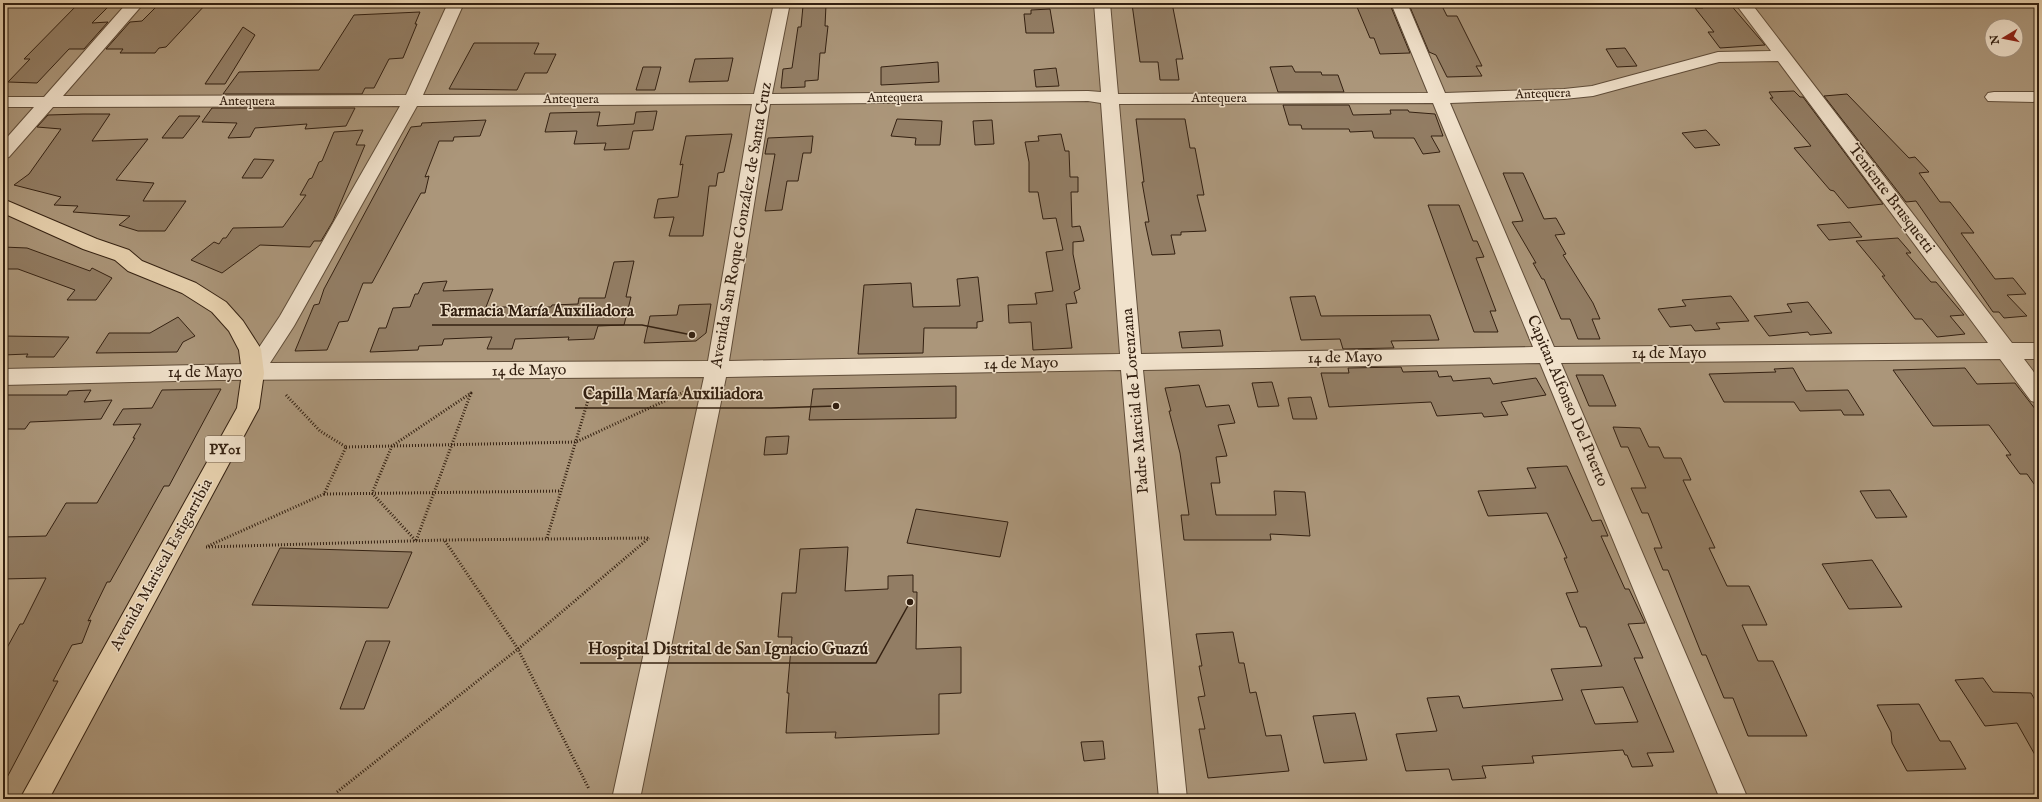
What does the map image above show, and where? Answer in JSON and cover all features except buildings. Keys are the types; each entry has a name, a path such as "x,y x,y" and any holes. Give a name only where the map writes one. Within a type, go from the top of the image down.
{"highway":[{"name":"Avenida Mariscal Estigarribia","path":"3,205 90,244 122,256 135,266 189,288 219,308 236,326 250,349 253,373 248,408 34,799"},
{"path":"3,217 113,261 135,266"}],"street":[{"path":"3,153 136,3"},
{"path":"253,373 287,321 412,100 456,3"},
{"name":"Avenida San Roque González de Santa Cruz","path":"626,799 717,369 762,99 782,3"},
{"name":"Padre Marcial de Lorenzana","path":"1102,3 1131,362 1173,799"},
{"name":"Capitan Alfonso Del Puerto","path":"1399,3 1734,799"},
{"name":"Teniente Brusquetti","path":"1743,3 2039,395"},
{"name":"Antequera","path":"3,102 48,103 1088,96 1110,99 1438,98 1564,94 1592,91 1718,57 1782,56"},
{"path":"1994,97 2039,97"},
{"name":"14 de Mayo","path":"3,377 717,369 1548,355 2039,351"}],"path":[{"path":"547,538 591,390"},
{"path":"286,396 320,431 346,447 576,442 684,392"},
{"path":"372,493 392,446 471,393 416,541"},
{"path":"324,494 346,447"},
{"path":"337,792 518,649 649,538 444,540 206,547 324,494 561,491"},
{"path":"372,493 416,541"},
{"path":"444,540 518,649 589,789"}],"shaded area":[{"path":"3,3 2039,3 2039,799 3,799"}],"place":[{"name":"Farmacia María Auxiliadora","path":"692,335"},
{"name":"Capilla María Auxiliadora","path":"836,406"},
{"name":"Hospital Distrital de San Ignacio Guazú","path":"910,602"}]}
